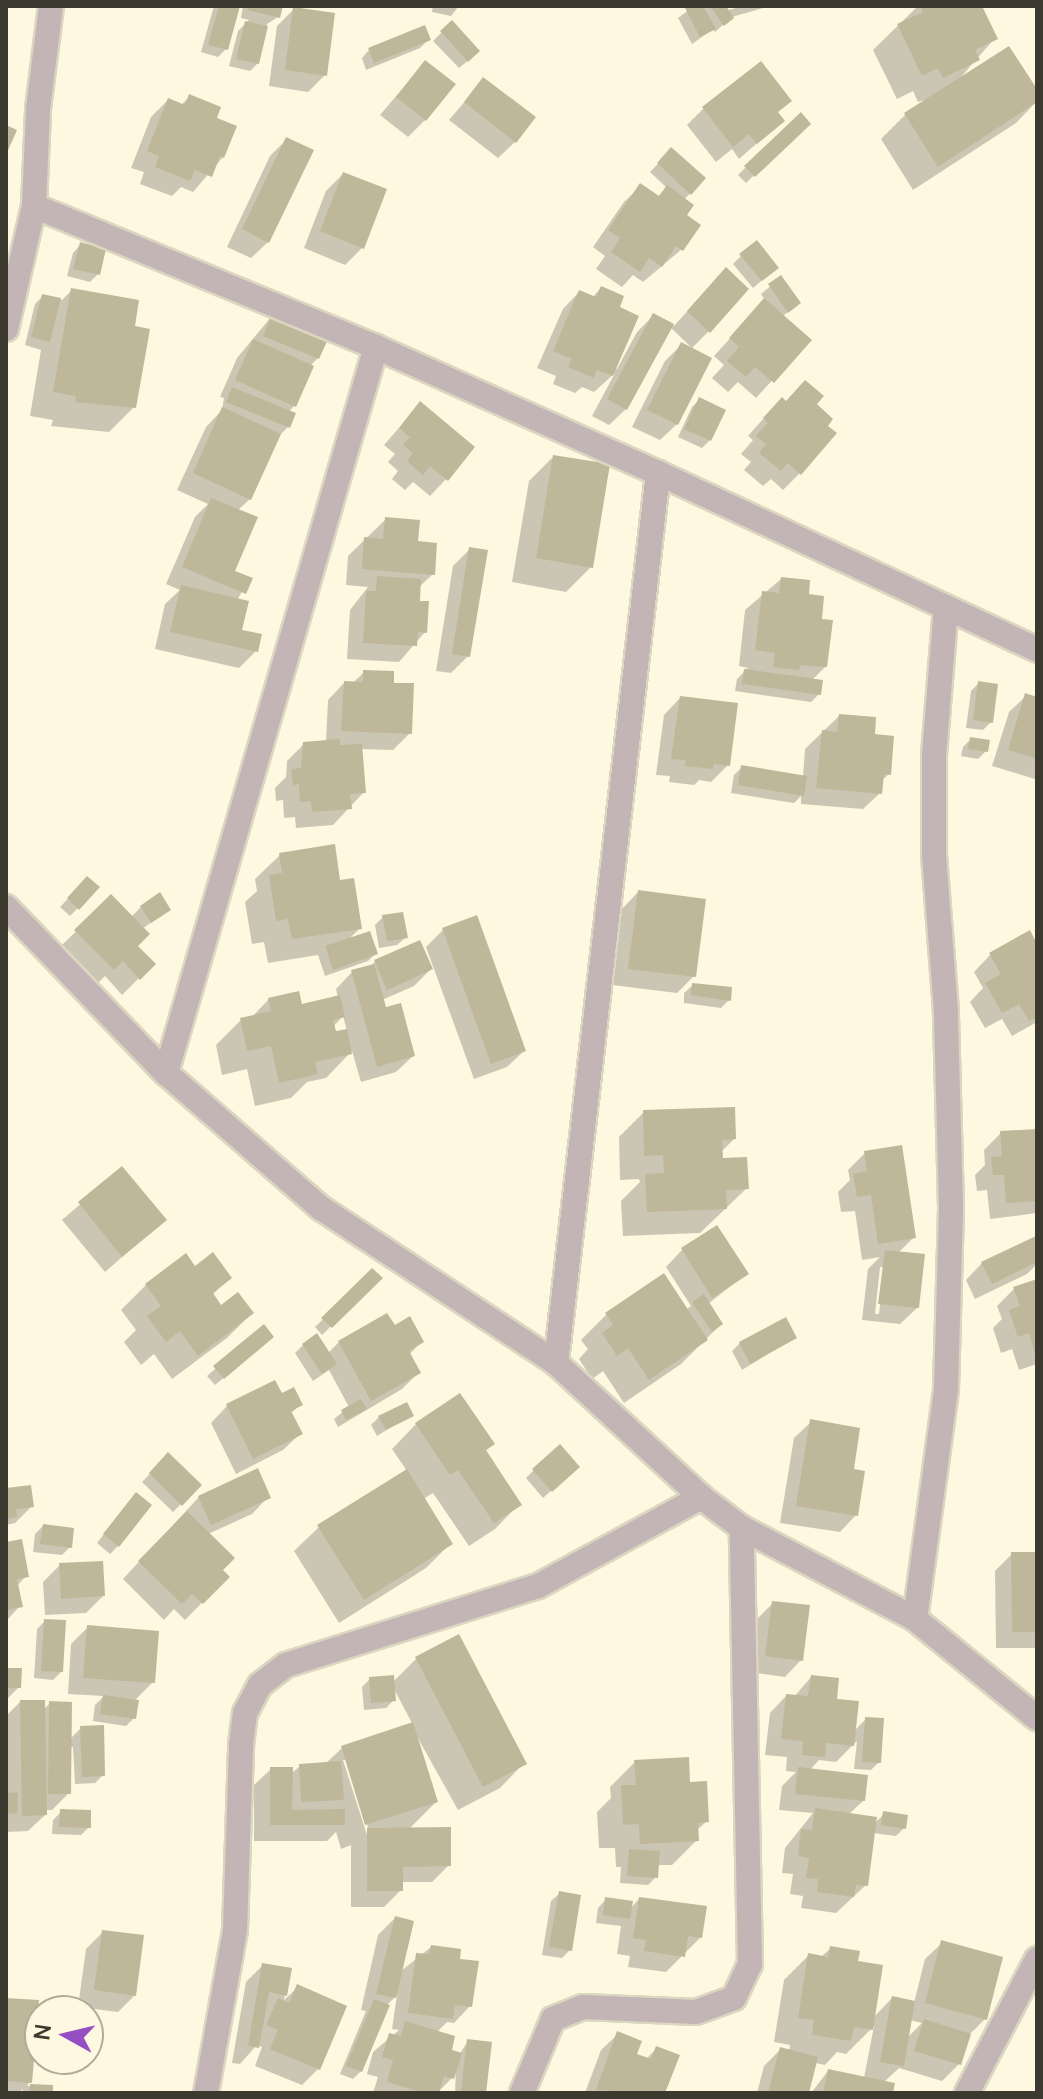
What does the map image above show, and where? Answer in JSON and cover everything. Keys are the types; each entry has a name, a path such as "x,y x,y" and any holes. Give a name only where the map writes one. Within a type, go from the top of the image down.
{"street":[{"path":"6,329 34,206 38,109 51,6"},
{"path":"34,206 376,347 658,473 1037,650"},
{"path":"166,1073 376,347"},
{"path":"556,1363 658,473"},
{"path":"915,1619 946,1389 951,1207 946,1011 934,825 934,755 946,607"},
{"path":"6,907 166,1073 321,1208 556,1363 701,1497 742,1528 915,1619 1037,1718"},
{"path":"206,2093 235,1930 241,1745 245,1713 260,1685 286,1665 538,1586 701,1497"},
{"path":"522,2093 553,2019 583,2007 696,2012 734,1998 750,1964 742,1528"},
{"path":"967,2093 1037,1959"}],"building":[{"path":"219,6 240,6 228,50 208,45"},
{"path":"249,6 283,6 280,18 248,10"},
{"path":"703,6 716,29 700,37 685,8"},
{"path":"710,6 726,6 734,18 724,26"},
{"path":"920,6 982,6 998,39 975,50 980,60 943,78 938,68 922,76 897,24 923,12"},
{"path":"293,7 335,13 327,76 285,70"},
{"path":"452,20 480,51 468,62 440,31"},
{"path":"245,21 268,26 259,64 236,59"},
{"path":"425,25 431,40 374,63 368,48"},
{"path":"1009,46 1037,89 1037,102 938,167 904,113"},
{"path":"425,60 456,84 426,121 396,97"},
{"path":"761,61 792,101 778,112 785,121 757,144 749,134 733,147 702,107"},
{"path":"483,77 536,117 516,143 464,102"},
{"path":"189,94 221,107 217,118 237,126 224,158 220,156 212,177 195,170 190,181 155,167 159,156 147,151 168,98 185,105"},
{"path":"801,112 811,124 755,177 744,166"},
{"path":"6,125 17,130 6,155"},
{"path":"286,137 314,150 269,243 242,229"},
{"path":"671,147 706,178 691,195 657,163"},
{"path":"343,172 387,189 364,249 320,231"},
{"path":"640,183 659,196 667,185 694,205 687,215 701,225 683,251 676,246 662,267 649,258 640,272 611,252 620,238 608,230"},
{"path":"757,240 779,268 762,281 739,254"},
{"path":"80,242 106,249 100,275 73,269"},
{"path":"726,267 749,289 710,333 687,311"},
{"path":"781,275 801,303 788,313 768,284"},
{"path":"601,286 624,296 620,307 639,316 613,376 597,370 594,378 568,367 572,359 553,351 579,290 596,297"},
{"path":"71,288 139,300 135,326 150,329 136,408 75,402 76,396 53,392"},
{"path":"42,294 61,298 50,342 31,337"},
{"path":"764,298 812,340 774,383 755,367 746,377 727,361 739,347 729,338"},
{"path":"653,313 674,324 627,410 607,399"},
{"path":"272,314 329,337 319,359 263,336"},
{"path":"253,339 314,366 296,407 235,380"},
{"path":"681,342 712,358 678,425 647,410"},
{"path":"805,380 824,396 817,404 833,419 828,426 837,433 801,475 788,463 781,471 759,453 766,444 756,436 768,423 763,418 782,397 786,401"},
{"path":"232,387 296,413 290,428 226,402"},
{"path":"699,397 726,410 711,441 684,429"},
{"path":"420,401 475,447 448,481 430,466 423,475 407,461 413,453 403,445 410,437 399,428"},
{"path":"222,407 281,434 251,500 193,473"},
{"path":"553,455 610,464 593,568 536,558"},
{"path":"211,498 258,517 235,571 253,578 246,594 182,567"},
{"path":"385,517 420,520 418,541 437,543 435,575 362,569 364,537 383,539"},
{"path":"469,547 488,550 470,657 452,654"},
{"path":"377,576 421,579 420,601 429,601 427,633 418,632 417,646 363,643 366,591 376,591"},
{"path":"781,577 810,580 809,594 824,596 822,619 833,620 827,667 800,665 799,670 773,667 775,653 755,650 762,591 779,593"},
{"path":"181,585 249,601 242,630 262,634 258,652 170,632"},
{"path":"744,669 823,680 821,695 742,684"},
{"path":"363,670 394,671 394,683 414,683 412,734 341,731 344,681 363,682"},
{"path":"978,681 998,684 993,723 973,720"},
{"path":"1025,693 1037,697 1037,759 1008,750"},
{"path":"680,696 738,703 730,766 714,764 713,769 685,766 686,760 671,759"},
{"path":"839,714 876,717 875,734 894,736 891,775 884,774 882,794 816,788 822,730 837,732"},
{"path":"970,737 990,740 988,752 968,749"},
{"path":"340,739 340,745 362,744 366,793 350,794 352,809 312,812 311,801 300,802 299,784 293,785 291,769 301,768 303,742"},
{"path":"741,765 807,776 804,796 738,785"},
{"path":"335,844 340,880 354,878 362,929 292,939 288,919 276,921 269,875 282,873 279,853"},
{"path":"87,876 100,887 79,910 67,898"},
{"path":"638,890 706,899 696,977 628,969"},
{"path":"160,892 171,910 151,923 140,906"},
{"path":"111,894 150,934 138,946 156,964 140,980 123,961 114,970 74,930"},
{"path":"403,912 408,938 387,941 382,915"},
{"path":"477,915 526,1051 491,1064 442,928"},
{"path":"1030,930 1037,944 1037,1017 1029,1021 1019,1004 1002,1013 985,983 1001,974 989,953"},
{"path":"370,931 378,954 333,970 325,946"},
{"path":"420,940 433,969 387,990 374,960"},
{"path":"374,964 386,1007 401,1003 415,1056 377,1067 351,970"},
{"path":"692,983 732,987 731,1001 691,995"},
{"path":"299,991 302,1004 340,995 345,1017 333,1020 336,1031 347,1029 352,1054 315,1062 318,1074 279,1083 271,1046 247,1051 240,1018 271,1011 268,998"},
{"path":"735,1107 736,1139 722,1140 723,1158 747,1157 749,1189 726,1190 727,1209 647,1212 645,1174 664,1173 663,1155 644,1156 643,1110"},
{"path":"1037,1129 1037,1201 1006,1203 1004,1175 993,1175 991,1157 1002,1156 1000,1131"},
{"path":"902,1145 916,1238 878,1244 871,1195 857,1197 853,1174 867,1171 864,1151"},
{"path":"122,1166 167,1220 122,1257 78,1202"},
{"path":"717,1225 749,1274 712,1298 681,1248"},
{"path":"1036,1236 1037,1262 992,1284 981,1262"},
{"path":"885,1250 925,1254 919,1308 878,1304"},
{"path":"213,1252 232,1278 213,1293 221,1305 238,1292 254,1313 198,1356 180,1331 166,1342 147,1316 161,1306 145,1284 186,1253 195,1266"},
{"path":"372,1268 383,1278 332,1328 321,1318"},
{"path":"664,1273 708,1340 649,1380 628,1348 617,1356 602,1333 613,1325 605,1313"},
{"path":"1037,1279 1036,1357 1029,1333 1018,1337 1009,1310 1020,1306 1013,1287"},
{"path":"704,1294 723,1324 712,1332 692,1302"},
{"path":"387,1313 395,1325 410,1316 424,1342 409,1351 421,1373 371,1401 338,1341"},
{"path":"786,1317 797,1338 750,1364 739,1342"},
{"path":"264,1324 274,1337 224,1379 213,1366"},
{"path":"317,1333 337,1364 322,1374 302,1344"},
{"path":"275,1380 282,1393 294,1387 303,1405 291,1411 303,1434 253,1459 226,1404"},
{"path":"460,1393 495,1444 486,1450 522,1505 494,1523 458,1470 450,1475 415,1423"},
{"path":"361,1399 367,1409 346,1420 341,1410"},
{"path":"407,1402 414,1416 386,1430 378,1416"},
{"path":"810,1419 860,1428 854,1469 865,1471 858,1516 796,1506"},
{"path":"560,1444 580,1467 552,1492 532,1469"},
{"path":"168,1452 202,1485 182,1506 149,1473"},
{"path":"258,1468 271,1498 211,1525 198,1496"},
{"path":"407,1469 453,1544 364,1600 317,1525"},
{"path":"31,1485 34,1507 16,1509 17,1517 6,1519 6,1488"},
{"path":"136,1492 152,1505 119,1547 103,1534"},
{"path":"187,1511 235,1558 223,1570 230,1577 203,1604 192,1594 182,1604 138,1561"},
{"path":"43,1524 74,1528 72,1548 40,1544"},
{"path":"22,1539 29,1577 17,1579 23,1607 6,1610 6,1542"},
{"path":"1011,1552 1037,1552 1037,1632 1012,1632"},
{"path":"103,1561 105,1596 61,1599 59,1563"},
{"path":"772,1601 810,1605 803,1661 765,1656"},
{"path":"44,1619 66,1620 63,1672 41,1671"},
{"path":"87,1625 159,1631 155,1683 83,1678"},
{"path":"459,1634 527,1764 483,1787 415,1657"},
{"path":"6,1668 22,1668 21,1688 6,1688"},
{"path":"394,1675 396,1701 371,1703 369,1677"},
{"path":"811,1675 839,1678 837,1699 859,1701 854,1746 826,1743 825,1757 802,1755 803,1741 781,1739 786,1694 808,1696"},
{"path":"103,1695 139,1700 136,1719 100,1714"},
{"path":"20,1700 45,1700 47,1815 22,1816"},
{"path":"49,1701 72,1702 71,1794 48,1794"},
{"path":"865,1717 884,1718 881,1763 862,1762"},
{"path":"413,1722 438,1802 365,1825 341,1746"},
{"path":"104,1725 105,1776 82,1777 80,1726"},
{"path":"689,1757 690,1782 707,1781 709,1822 698,1823 699,1841 640,1844 639,1824 623,1825 621,1785 636,1785 634,1760"},
{"path":"341,1761 344,1800 301,1802 299,1764"},
{"path":"270,1767 293,1767 292,1810 345,1809 345,1825 270,1825"},
{"path":"798,1767 868,1775 865,1801 795,1794"},
{"path":"6,1792 18,1793 17,1814 6,1813"},
{"path":"815,1808 877,1817 868,1886 856,1885 854,1897 817,1892 818,1879 806,1878 809,1858 798,1856 801,1829 812,1830"},
{"path":"60,1809 91,1810 91,1828 59,1827"},
{"path":"883,1811 908,1815 906,1829 881,1825"},
{"path":"451,1827 451,1866 403,1867 403,1891 367,1891 367,1828"},
{"path":"629,1849 660,1851 658,1878 627,1876"},
{"path":"559,1891 581,1895 572,1951 549,1947"},
{"path":"605,1897 633,1901 630,1919 603,1915"},
{"path":"639,1897 707,1906 702,1938 688,1936 685,1957 644,1951 646,1940 633,1938"},
{"path":"395,1916 414,1921 396,1998 376,1994"},
{"path":"102,1930 144,1935 136,1996 94,1990"},
{"path":"941,1940 1003,1957 987,2020 925,2003"},
{"path":"431,1945 461,1949 460,1959 479,1961 472,2007 455,2005 453,2019 408,2013 416,1953 429,1954"},
{"path":"830,1946 860,1951 858,1961 883,1965 873,2030 854,2027 851,2041 812,2035 814,2020 798,2018 808,1953 828,1957"},
{"path":"262,1963 292,1968 287,1996 269,1992 259,2048 248,2046"},
{"path":"297,1984 347,2006 320,2070 270,2049 278,2030 266,2025 278,1998 289,2003"},
{"path":"892,1996 915,2001 904,2066 880,2062"},
{"path":"6,1998 24,1999 24,2075 33,2075 32,2083 6,2081"},
{"path":"374,1999 390,2005 362,2072 346,2066"},
{"path":"924,2019 971,2034 961,2065 914,2051"},
{"path":"405,2021 455,2036 452,2050 462,2053 454,2079 444,2076 439,2093 425,2093 387,2082 393,2060 382,2057 389,2033 401,2036"},
{"path":"617,2031 642,2041 637,2054 651,2059 656,2046 680,2055 665,2093 596,2090"},
{"path":"467,2039 492,2042 486,2093 461,2092"},
{"path":"780,2047 818,2057 809,2093 768,2093"},
{"path":"828,2069 895,2083 893,2093 823,2093"},
{"path":"30,2084 53,2085 53,2093 30,2093"}]}
